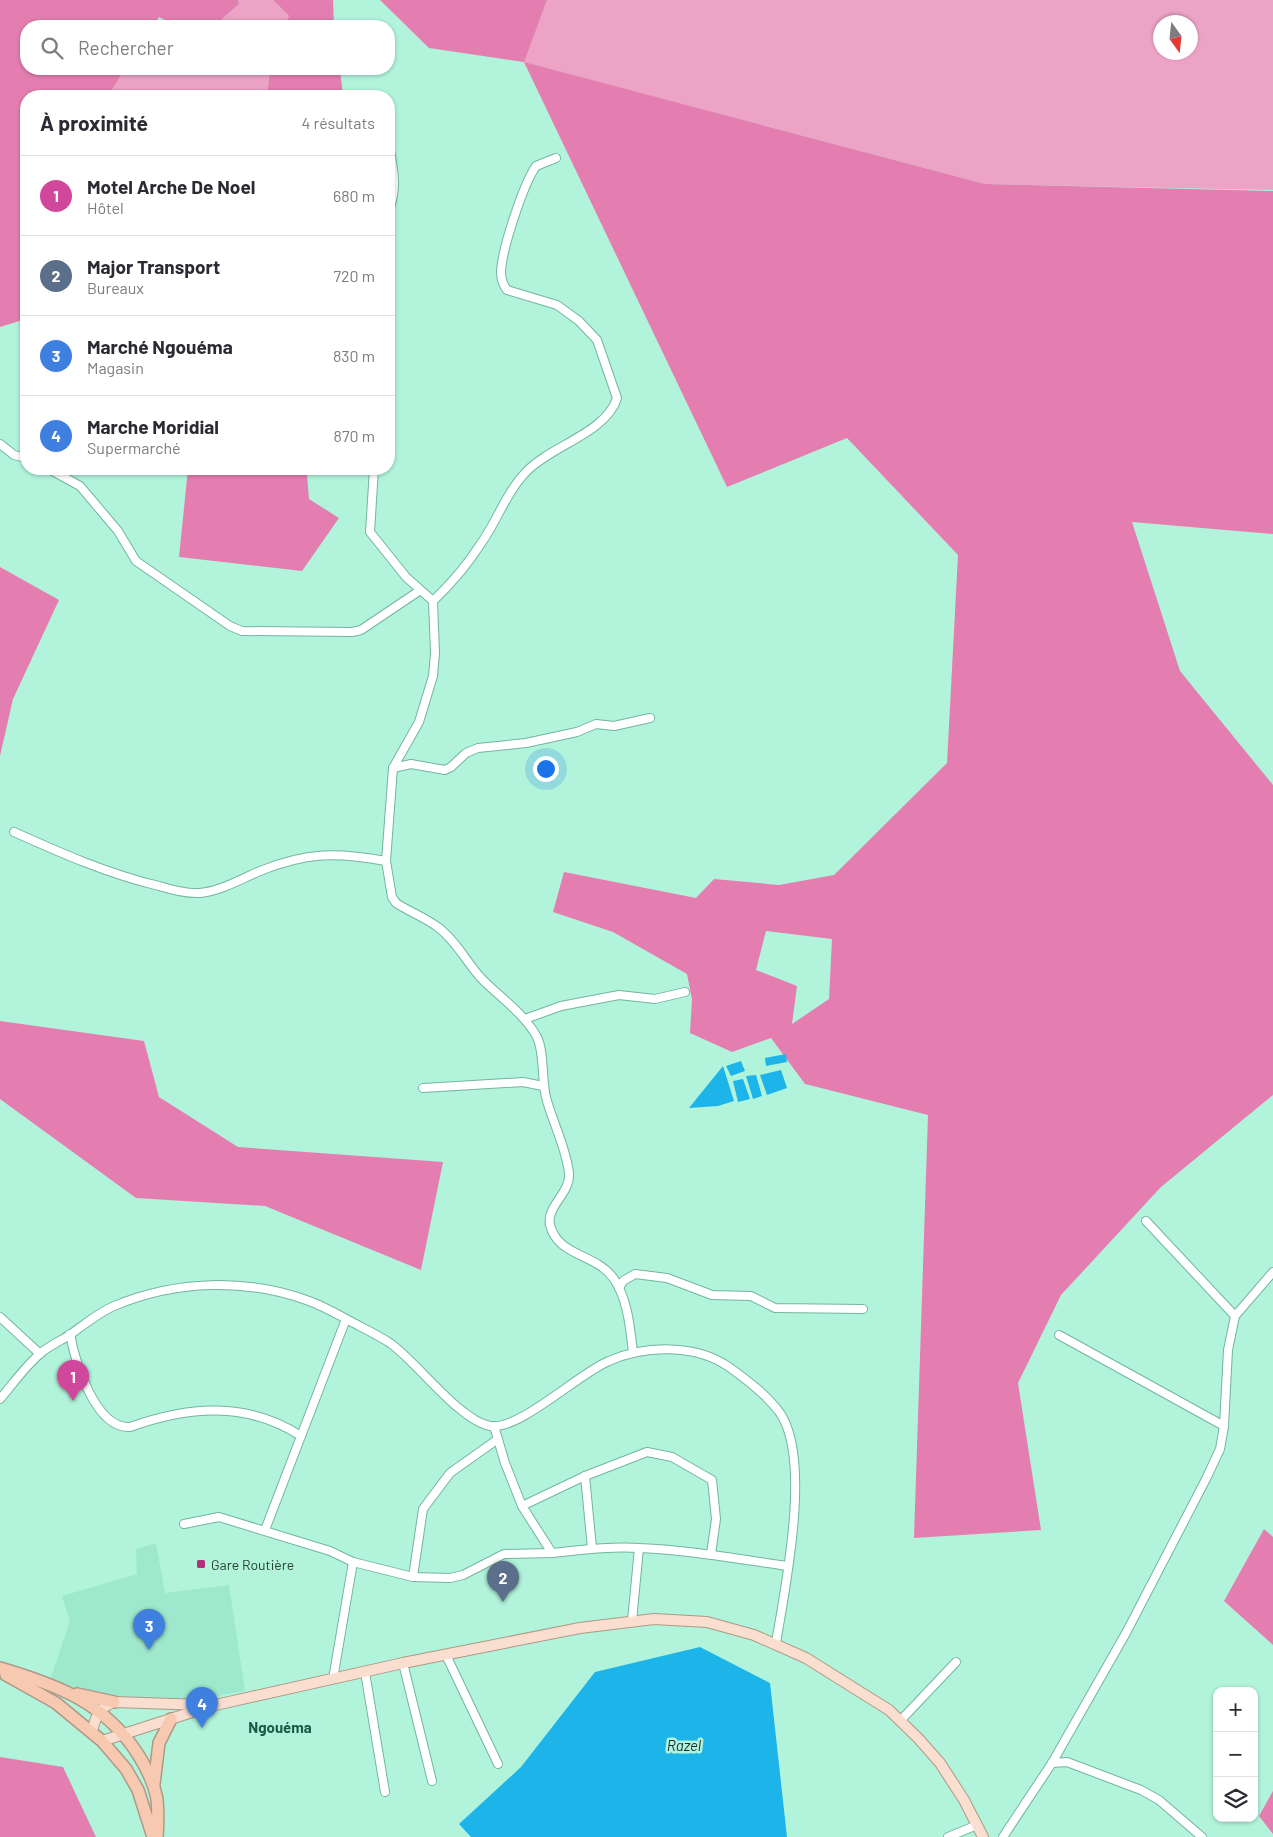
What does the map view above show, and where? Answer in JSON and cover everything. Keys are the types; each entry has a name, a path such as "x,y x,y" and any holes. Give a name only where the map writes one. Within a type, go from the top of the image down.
{"highway":[{"path":"0,1670 34,1678 69,1693 100,1712 119,1728 145,1767 154,1786"},
{"path":"0,1670 56,1702 102,1741 126,1769 138,1790 153,1837"},
{"path":"69,1693 114,1702"},
{"path":"157,1837 158,1816 154,1786 159,1742 171,1719"}],"main road":[{"path":"102,1741 211,1706 403,1663 580,1628 632,1620 654,1619 707,1622 776,1643 832,1672 901,1720 944,1769 983,1837"},
{"path":"92,1732 100,1712 106,1705 114,1702 211,1706"}],"street":[{"path":"556,158 536,166 525,189 511,232 501,272 503,284 507,290 557,305 579,321 597,340 617,398 614,408 596,426 540,459 526,472 513,488 483,542 455,580 433,601 435,653 431,683 419,722 393,768 386,861 392,896 396,903 437,926 449,936 481,977 525,1019 538,1038 543,1086 567,1162 569,1176 568,1185 550,1215 550,1225 556,1239 564,1247 600,1263 619,1288 628,1313 633,1352"},
{"path":"395,177 395,190"},
{"path":"0,444 14,455 20,456"},
{"path":"60,475 80,486 118,531 136,561 230,626 242,631 352,632 362,630 420,591"},
{"path":"374,475 370,532 420,591 433,601"},
{"path":"393,768 411,764 445,770 466,753 478,748 560,736 596,724 614,726 650,718"},
{"path":"14,832 73,859 136,880 197,893 210,892 263,870 308,856 333,854 386,861"},
{"path":"525,1019 561,1006 619,995 655,999 685,992"},
{"path":"423,1088 522,1082 543,1086"},
{"path":"1146,1221 1235,1316"},
{"path":"1002,1837 1052,1763 1126,1633 1206,1479 1220,1449 1224,1426 1228,1350 1235,1316 1273,1272"},
{"path":"619,1288 623,1281 635,1274 667,1278 712,1295 751,1296 775,1308 863,1309"},
{"path":"0,1398 40,1354 94,1317 130,1300 160,1292 225,1284 263,1288 312,1302 388,1342 414,1363 470,1417 494,1426 511,1422 539,1407 579,1377 607,1361 633,1352 686,1351 718,1359 768,1398 781,1414 789,1430 795,1493 788,1566 776,1643"},
{"path":"0,1317 40,1354"},
{"path":"265,1530 346,1320"},
{"path":"70,1334 76,1363 85,1384 102,1412 113,1424 122,1428 202,1409 227,1410 278,1423 301,1436"},
{"path":"1059,1335 1224,1426"},
{"path":"494,1426 522,1506 552,1553"},
{"path":"413,1578 423,1509 450,1473 498,1440"},
{"path":"522,1506 585,1476 647,1452 672,1457 712,1480 716,1519 711,1554"},
{"path":"585,1476 592,1548"},
{"path":"184,1524 219,1517 330,1550 352,1562 413,1578 450,1578 463,1575 504,1554 552,1553 592,1548 639,1548 711,1554 788,1566"},
{"path":"632,1620 639,1548"},
{"path":"334,1679 352,1562"},
{"path":"446,1655 498,1764"},
{"path":"901,1720 956,1662"},
{"path":"403,1663 432,1781"},
{"path":"365,1672 386,1792"},
{"path":"1052,1763 1067,1762 1141,1790 1159,1800 1202,1837"},
{"path":"948,1837 977,1825"}],"shaded area":[{"path":"0,0 238,0 239,4 221,20 165,20 159,17 157,20 20,20 20,75 121,75 112,90 20,90 20,321 0,327"},
{"path":"238,0 273,0 289,16 287,20 221,20 239,4"},
{"path":"273,0 333,0 334,20 287,20 289,16"},
{"path":"380,0 547,0 524,62 429,48"},
{"path":"547,0 1273,0 1273,190 985,184 523,62"},
{"path":"524,62 985,184 1273,191 1273,534 1132,522 1180,671 1273,785 1273,1095 1161,1187 1061,1295 1018,1383 1041,1530 914,1538 928,1115 805,1084 771,1038 732,1052 690,1033 692,999 687,974 613,932 553,912 564,872 696,898 714,879 779,885 834,875 947,763 958,555 847,438 727,487","holes":["766,931 832,939 829,999 792,1024 797,986 756,970"]},
{"path":"121,75 269,75 268,90 112,90"},
{"path":"269,75 341,75 342,90 268,90"},
{"path":"187,475 307,475 309,499 339,518 302,571 179,557"},
{"path":"0,567 59,600 13,699 0,756"},
{"path":"0,1021 144,1041 159,1097 238,1147 443,1162 421,1270 265,1206 136,1198 0,1099"},
{"path":"1264,1529 1273,1537 1273,1645 1224,1601"},
{"path":"156,1543 165,1593 229,1585 245,1691 200,1699 162,1700 102,1696 50,1680 70,1621 62,1596 137,1574 136,1549"},
{"path":"0,1757 63,1767 96,1837 0,1837"},
{"path":"1273,1791 1273,1834 1259,1816"}],"water":[{"path":"786,1054 787,1062 766,1066 765,1058"},
{"path":"741,1061 745,1071 731,1076 726,1066"},
{"path":"723,1066 734,1101 718,1106 689,1108"},
{"path":"781,1070 787,1088 767,1095 760,1075"},
{"path":"756,1075 762,1096 753,1099 746,1076"},
{"path":"743,1079 750,1099 738,1102 733,1081"},
{"name":"Razel","path":"700,1647 770,1683 787,1837 471,1837 459,1824 521,1767 595,1672"}],"place":[{"name":"Motel Arche De Noel","path":"73,1401"},
{"name":"Gare Routière","path":"201,1564"},
{"name":"Major Transport","path":"503,1602"},
{"name":"Marché Ngouéma","path":"149,1650"},
{"name":"Marche Moridial","path":"202,1728"}],"district":[{"name":"Ngouéma","path":"280,1727"}]}
